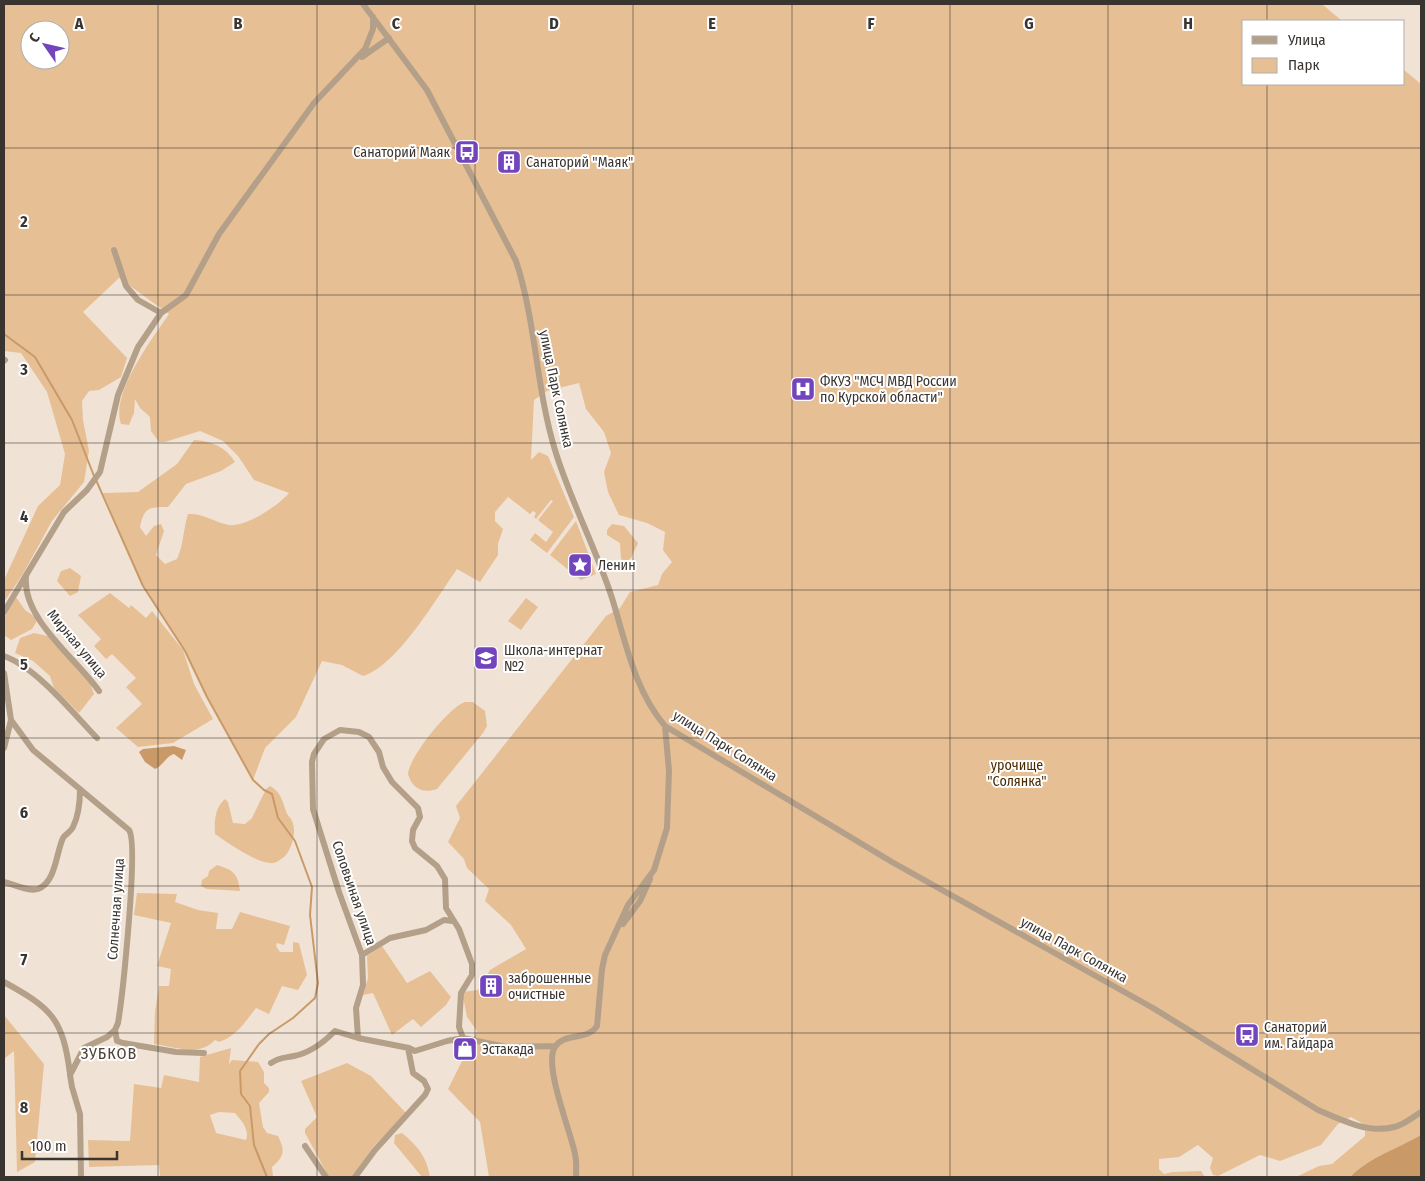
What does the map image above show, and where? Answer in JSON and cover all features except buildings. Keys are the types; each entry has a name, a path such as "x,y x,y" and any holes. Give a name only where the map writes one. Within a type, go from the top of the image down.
{"street":[{"name":"улица Парк Солянка","path":"363,4 427,90 516,261 523,282 535,356 555,451 612,598 642,694 665,726 901,866 1153,1008 1318,1110 1347,1122 1382,1129 1400,1125 1421,1112"},
{"path":"357,60 370,40 373,16"},
{"path":"4,612 64,512 94,482 100,472 118,395 129,365 161,313 186,295 219,234 314,103 357,60 389,38"},
{"path":"114,250 126,286 138,300 161,313"},
{"name":"Мирная улица","path":"27,573 26,585 32,607 42,623 99,691"},
{"path":"4,656 20,662 97,738"},
{"name":"Солнечная улица","path":"4,674 11,720 33,750 129,830 133,840 121,1002 115,1030"},
{"path":"4,748 11,720"},
{"path":"576,1177 576,1155 553,1073 552,1052 561,1041 589,1034 597,1026 605,955 618,931 628,905 652,875 660,855 668,815 669,770 665,726"},
{"name":"Соловьиная улица","path":"358,1038 356,1008 362,985 362,955 339,892 313,809 312,762 314,754 324,739 340,730 364,734 375,745 392,782 418,808 420,817 412,836 415,848 442,874 446,884 446,908 454,922"},
{"path":"4,882 33,890 39,889 45,884 55,867 64,836 73,827 80,803 80,789"},
{"path":"362,955 390,938 426,930 444,920 454,922 472,964 472,975 461,993 459,1028 462,1038"},
{"path":"4,982 46,1008 59,1028 68,1056 70,1075 80,1114 80,1177"},
{"path":"70,1075 84,1048 107,1037 115,1030 117,1040 124,1042 176,1052 204,1053"},
{"path":"271,1063 280,1057 304,1053 323,1042 335,1031 415,1051 462,1038 506,1047 555,1046"},
{"path":"355,1177 375,1150 425,1095 428,1089 424,1081 413,1073 408,1048"},
{"path":"305,1146 326,1177"}],"green space":[{"name":"урочище \"Солянка\"","path":"4,4 1322,4 1341,20 1242,20 1242,85 1405,85 1405,71 1421,84 1421,1135 1375,1159 1350,1177 1296,1177 1319,1166 1332,1164 1365,1136 1365,1125 1351,1117 1338,1124 1321,1145 1280,1161 1260,1155 1218,1176 1213,1175 1210,1168 1213,1158 1198,1145 1179,1157 1159,1159 1159,1169 1164,1174 1201,1171 1205,1177 489,1177 480,1122 448,1089 477,1031 467,1017 462,992 478,990 490,970 526,949 511,925 485,901 489,889 467,868 464,859 448,842 460,818 456,806 606,616 620,608 630,592 658,585 662,574 672,562 663,550 665,532 647,523 619,515 608,492 604,472 611,453 604,432 586,409 579,383 547,391 534,400 531,460 539,452 548,456 574,517 547,553 530,540 535,533 546,542 553,532 538,520 553,501 551,500 536,519 534,517 536,513 533,511 530,514 508,497 495,512 495,521 503,529 498,544 498,555 480,582 457,569 415,630 402,646 376,670 363,676 342,665 322,661 296,717 265,748 253,780 207,697 185,651 143,586 103,493 138,492 177,464 194,440 218,446 227,452 235,462 221,471 186,484 168,507 152,508 143,515 140,527 146,536 154,526 161,524 164,531 156,555 165,564 177,559 188,514 199,515 224,524 236,525 261,515 289,493 254,480 238,456 223,441 200,431 165,442 159,442 151,431 150,417 140,408 135,399 134,413 129,425 121,424 119,412 121,398 127,383 143,352 169,314 119,278 83,312 127,358 121,377 99,390 89,391 82,401 83,420 89,451 84,482 52,521 23,574 4,602 4,580 38,506 60,485 65,454 47,392 21,353 4,351"},
{"path":"576,521 596,574 581,580 550,555"},
{"path":"612,524 624,526 638,543 631,558 626,562 621,559 620,543 607,535 607,530"},
{"path":"70,568 81,576 78,592 70,596 57,581 61,571"},
{"path":"110,593 129,608 131,605 146,618 152,611 183,650 194,684 213,719 173,743 138,747 116,728 142,704 126,687 136,678 112,654 106,659 94,646 101,639 78,615"},
{"path":"16,597 25,610 38,619 32,629 11,640 4,635 4,618"},
{"path":"526,598 538,607 521,630 508,621"},
{"path":"34,633 48,636 90,683 94,694 79,713 54,688 50,676 33,661 15,653 20,638"},
{"path":"465,702 473,702 485,711 487,726 437,789 427,791 418,789 412,783 408,774 415,756 440,722"},
{"path":"270,786 281,797 294,830 293,840 287,854 272,863 257,859 215,834 217,810 225,799 228,802 233,823 245,824 252,818 266,789"},
{"path":"217,865 234,873 238,880 240,891 207,889 201,886 202,880"},
{"path":"137,893 177,894 175,902 198,910 218,913 216,929 232,929 240,912 290,926 284,945 277,943 276,946 280,952 293,952 293,942 299,943 307,975 298,990 282,986 269,1014 256,1008 240,1028 231,1036 219,1042 215,1040 209,1045 195,1050 154,1044 155,1012 159,986 169,986 171,969 157,966 171,923 134,915"},
{"path":"382,946 407,983 430,971 451,997 446,1005 421,1027 413,1019 392,1035 373,993 363,995 368,978 367,956"},
{"path":"4,1015 44,1064 35,1162 17,1172 14,1051 4,1059"},
{"path":"231,1048 229,1064 232,1060 258,1062 264,1072 264,1083 269,1088 269,1092 259,1103 263,1127 267,1133 278,1136 283,1149 281,1156 272,1167 273,1177 160,1177 159,1165 89,1167 88,1140 130,1141 134,1084 161,1088 164,1075 199,1082 200,1057","holes":["219,1112 235,1113 246,1129 246,1140 216,1133 210,1115"]},
{"path":"347,1063 371,1076 406,1113 374,1146 352,1177 329,1177 305,1133 305,1129 317,1117 301,1081"},
{"path":"402,1133 421,1152 430,1177 422,1177 394,1143 395,1135"}],"shaded area":[{"path":"174,746 186,750 182,760 174,754 155,769 145,762 139,752 143,749"},
{"path":"1421,1135 1421,1177 1350,1177 1366,1164"}],"waterway":[{"path":"4,334 35,357 72,420 94,476"},
{"path":"96,480 143,586 185,651 207,697 253,780 264,790 272,794 278,818 295,841 312,887 310,915 318,983 315,998 293,1018 269,1034 259,1044 240,1071 241,1094 250,1106 254,1145 267,1177"}],"place":[{"name":"Санаторий Маяк","path":"467,152"},
{"name":"Санаторий \"Маяк\"","path":"509,162"},
{"name":"ФКУЗ \"МСЧ МВД России по Курской области\"","path":"803,389"},
{"name":"Ленин","path":"580,565"},
{"name":"Школа-интернат №2","path":"486,658"},
{"name":"заброшенные очистные","path":"491,986"},
{"name":"Санаторий им. Гайдара","path":"1247,1035"},
{"name":"Эстакада","path":"465,1049"}],"district":[{"name":"ЗУБКОВ","path":"109,1053"}]}
